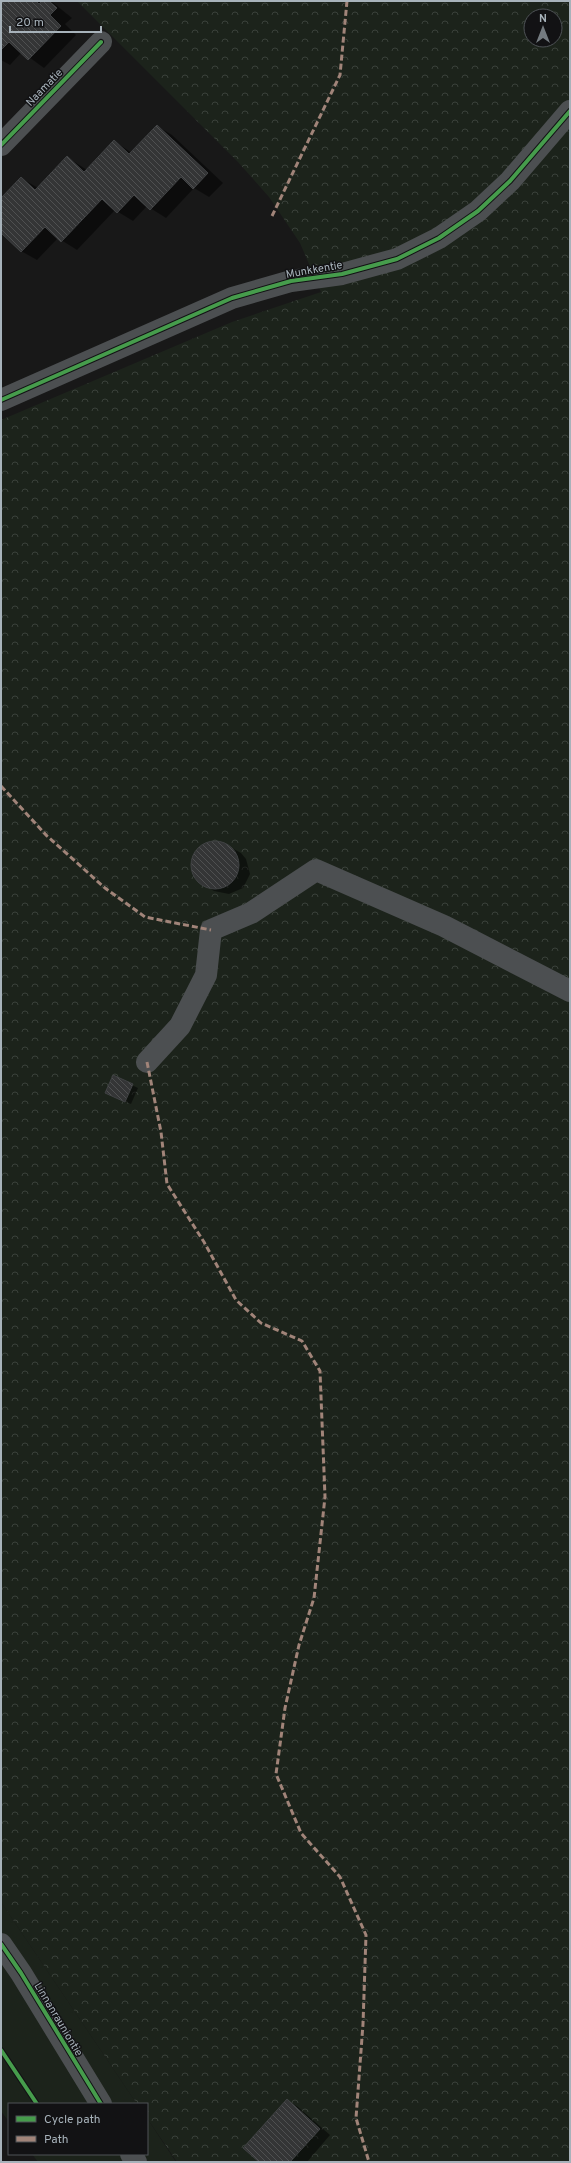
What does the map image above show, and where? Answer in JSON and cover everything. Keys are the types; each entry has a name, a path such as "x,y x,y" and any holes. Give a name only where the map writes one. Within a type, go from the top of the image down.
{"street":[{"name":"Naamatie","path":"1,145 101,42"},
{"name":"Munkkentie","path":"1,400 232,298 291,281 342,274 397,259 439,238 478,211 510,181 570,111"},
{"path":"147,1062 180,1026 206,975 211,930 251,913 316,870 444,926 570,991"},
{"name":"Linnanrauniontie","path":"1,1944 100,2103"}],"green space":[{"path":"77,1 570,1 570,2162 177,2162 148,2119 148,2103 136,2103 1,1902 1,420 232,322 321,292 300,243 269,197 238,162"},
{"path":"1,1902 136,2103 8,2103 8,2121 1,2111"},
{"path":"148,2120 176,2162 38,2162 33,2155 148,2155"}],"building":[{"path":"1,1 36,1 39,4 42,1 49,1 57,8 50,15 61,26 28,60 9,42 1,50"},
{"path":"157,125 208,173 193,189 181,177 150,210 134,195 117,213 102,199 61,242 45,227 21,252 1,233 1,198 21,177 35,190 67,156 84,172 114,140 129,154"},
{"path":"215,841 224,843 232,848 237,856 239,865 237,874 232,882 224,887 215,889 206,887 198,882 193,874 191,865 193,856 198,848 206,843"},
{"path":"113,1075 133,1084 125,1102 105,1093"},
{"path":"287,2099 320,2129 290,2162 259,2162 243,2148"}],"marked path":[{"path":"272,216 340,75 347,1"},
{"path":"1,786 47,836 105,888 145,917 211,930"},
{"path":"147,1062 161,1132 167,1184 204,1242 236,1300 261,1323 302,1341 320,1371 325,1497 314,1598 299,1645 285,1708 276,1774 301,1833 340,1877 366,1935 363,2024 356,2118 369,2162"}],"cycle path":[{"path":"1,145 101,42"},
{"path":"1,400 232,298 291,281 342,274 397,259 439,238 478,211 510,181 570,111"},
{"path":"1,1944 21,1973 100,2103"},
{"path":"1,2050 36,2103"}]}
